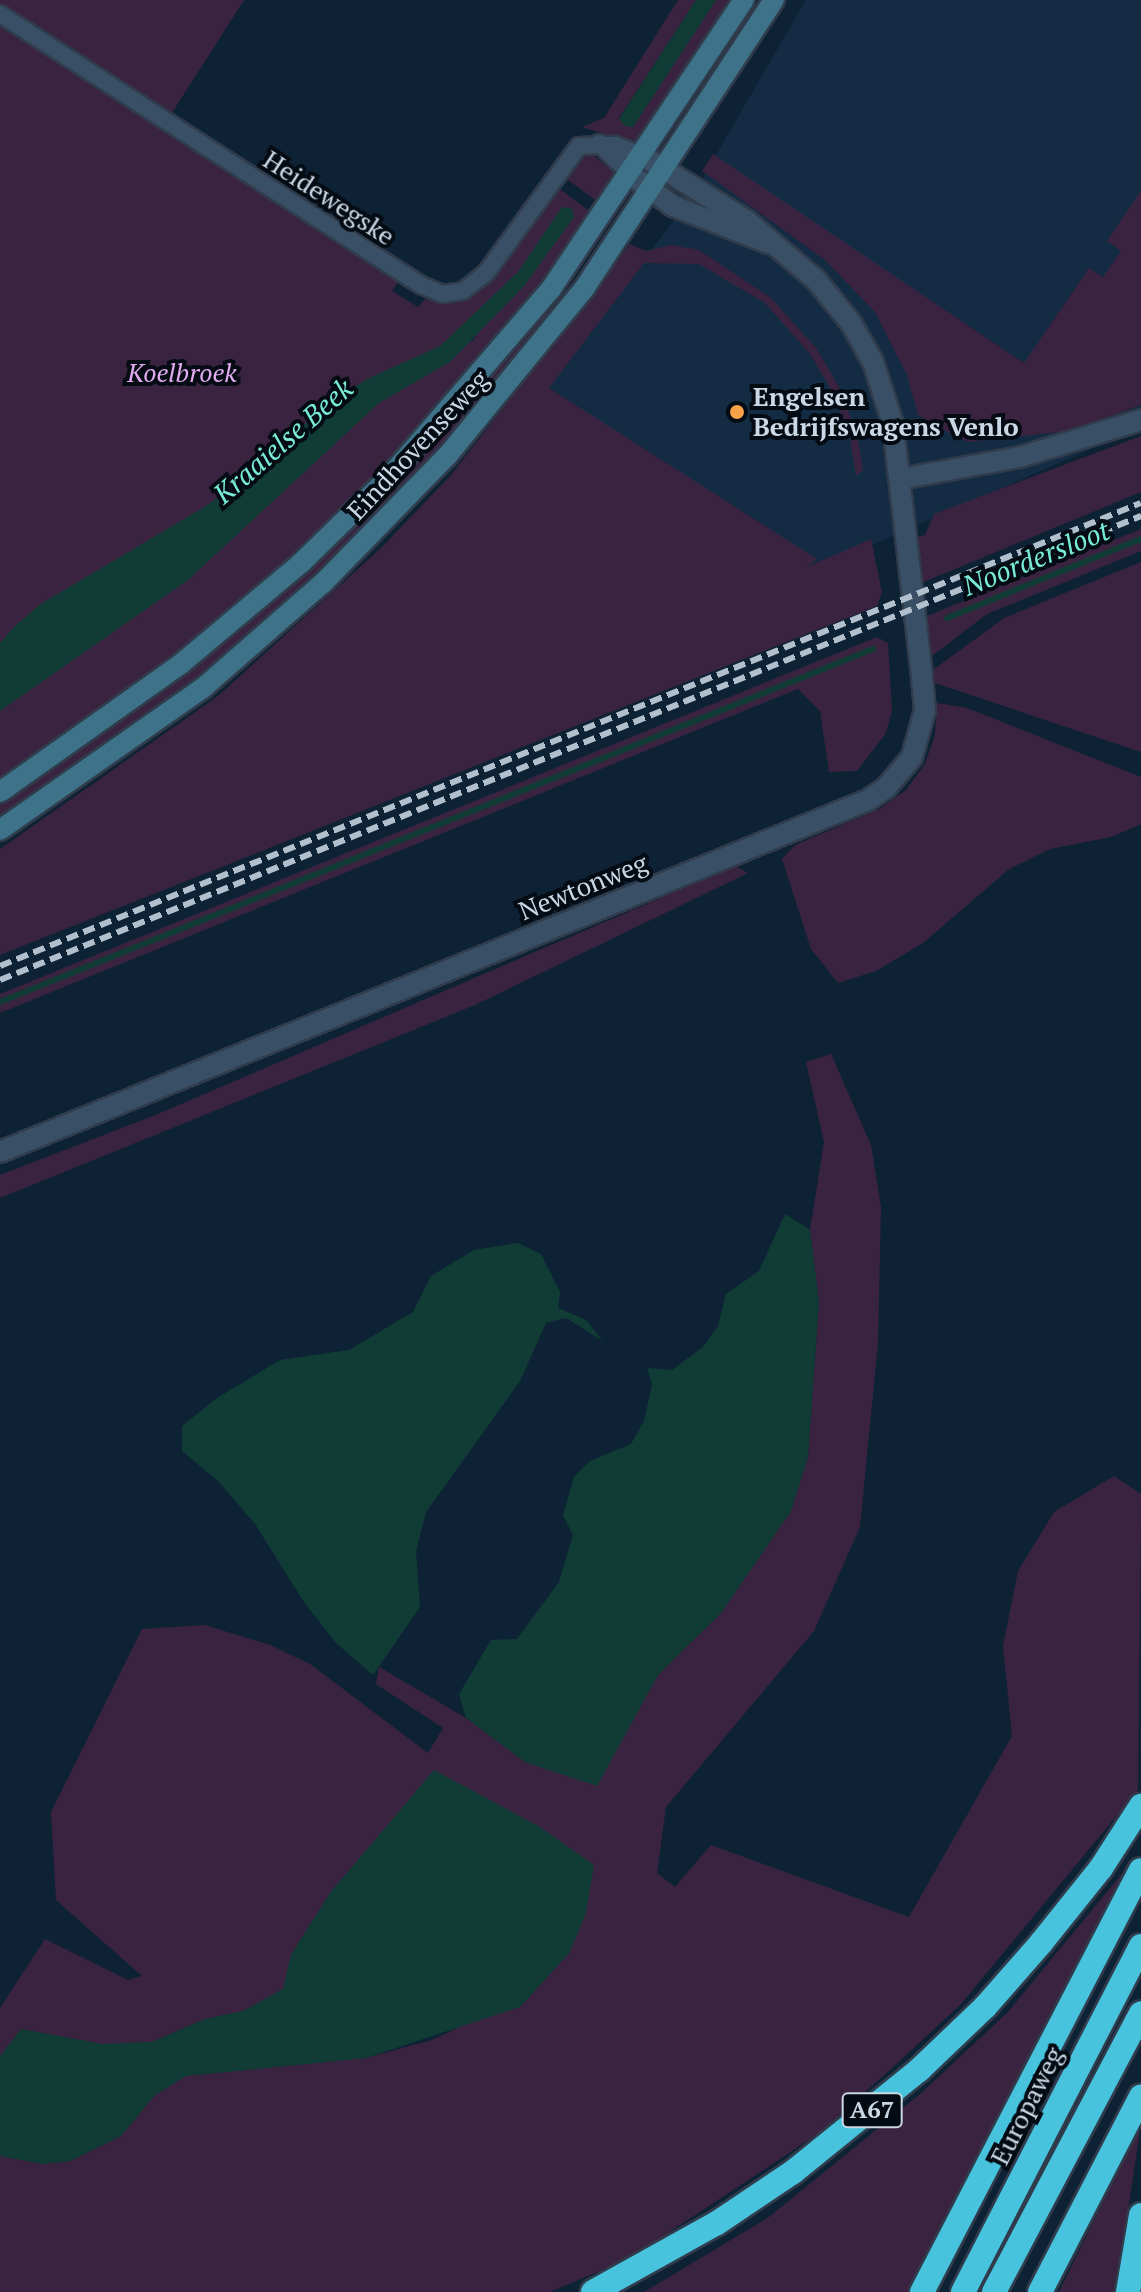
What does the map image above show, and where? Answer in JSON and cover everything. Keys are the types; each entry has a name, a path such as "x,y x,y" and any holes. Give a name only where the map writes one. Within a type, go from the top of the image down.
{"highway":[{"name":"A67","path":"593,2292 717,2223 781,2180 919,2070 985,2007 1041,1943 1101,1868 1141,1806"},
{"path":"922,2292 1141,1870"},
{"name":"Europaweg","path":"963,2292 1141,1946"},
{"path":"994,2292 1141,2013"},
{"path":"1040,2292 1141,2096"},
{"path":"1128,2292 1141,2215"}],"main road":[{"name":"Eindhovenseweg","path":"0,792 182,663 347,520 510,341 631,175 744,0"},
{"name":"Eindhovenseweg","path":"0,830 203,688 322,584 485,414 566,313 652,191 774,0"}],"street":[{"name":"Heidewegske","path":"0,14 421,285 442,294 463,291 486,273 579,146 599,143"},
{"path":"599,143 668,167 747,221 768,243"},
{"path":"599,143 652,191 738,235 768,243"},
{"name":"Newtonweg","path":"0,1152 886,788 912,757 925,710 900,479 885,389 851,323 816,280 768,243"},
{"path":"900,479 1020,457 1141,420"}],"shaded area":[{"path":"696,0 716,0 633,127 625,126 619,119"},
{"path":"806,0 1141,0 1141,427 810,572 545,389 691,198"},
{"path":"562,207 572,208 574,217 524,286 450,362 379,403 188,580 0,711 0,643 13,628 39,605 206,506 289,444 313,414 367,379 440,346 518,272"},
{"path":"785,1214 810,1230 819,1302 808,1457 791,1511 721,1613 658,1675 597,1786 525,1762 466,1718 459,1694 491,1640 517,1639 559,1582 573,1535 563,1515 574,1477 590,1461 631,1444 644,1421 652,1384 647,1368 672,1370 703,1347 718,1326 726,1294 759,1271"},
{"path":"518,1243 541,1254 560,1292 558,1308 586,1320 603,1341 566,1318 546,1323 520,1381 426,1512 416,1551 420,1607 373,1675 335,1642 304,1602 255,1524 218,1481 182,1451 182,1426 217,1398 280,1360 349,1350 413,1312 431,1276 474,1250"},
{"path":"434,1770 540,1827 594,1865 586,1913 570,1952 520,2007 366,2058 186,2076 155,2095 121,2136 70,2161 43,2164 0,2156 0,2056 21,2029 102,2044 152,2042 205,2019 243,2011 283,1989 291,1955 330,1893"}],"green space":[{"name":"Koelbroek","path":"0,0 244,0 161,130 399,281 392,291 418,307 429,295 452,302 467,296 493,274 557,187 595,215 483,361 364,492 178,656 0,781","holes":["518,272 472,342 457,332"]},
{"path":"678,0 696,0 619,118 633,127 716,0 736,0 649,134 633,143 582,127 604,118"},
{"path":"592,154 615,172 602,205 564,177 582,156"},
{"path":"713,154 1024,363 1089,268 1103,277 1121,251 1107,241 1141,191 1141,405 1070,431 968,442 936,426 918,415 907,375 875,312 825,260 702,171"},
{"path":"630,244 646,251 672,245 699,250 771,298 817,349 839,387 857,434 863,470 856,476 850,438 832,391 810,354 765,303 699,264 644,263 549,388 817,559 807,567 871,539 882,592 877,606 0,955 0,849 218,696 383,546 451,475"},
{"path":"543,309 548,313 474,415 326,571 218,667 0,821 0,799 391,484"},
{"path":"1141,436 1141,492 921,583 916,537 925,535 934,514"},
{"path":"1141,529 1141,551 987,614 932,656 927,616"},
{"path":"1141,562 1141,752 935,683 933,670 1004,618"},
{"path":"877,637 888,643 892,711 886,733 857,771 829,772 820,711 798,689 0,1013 0,994"},
{"path":"937,703 967,708 1141,777 1141,824 1111,837 1050,849 1009,869 923,943 876,971 838,983 811,949 782,859 795,845 879,809 906,790 925,764 935,735"},
{"path":"735,866 748,873 475,1005 0,1198 0,1175 158,1114"},
{"path":"831,1054 871,1145 881,1207 878,1343 860,1527 814,1631 666,1807 657,1873 675,1887 711,1845 909,1917 1012,1736 1003,1646 1018,1571 1054,1512 1114,1476 1141,1494 1138,1790 961,2004 891,2069 819,2133 630,2258 550,2292 0,2292 0,2156 43,2164 70,2161 121,2136 155,2095 186,2076 366,2058 432,2040 478,2018 520,2007 570,1952 462,1788 435,1771 330,1893 291,1955 284,1989 243,2011 205,2019 152,2042 102,2044 21,2029 0,2056 0,2008 45,1939 128,1980 142,1976 56,1900 51,1812 142,1629 205,1625 270,1645 310,1664 428,1753 443,1728 376,1684 379,1667 466,1718 525,1762 597,1785 658,1675 721,1613 791,1511 808,1457 819,1302 810,1230 824,1142 806,1062"},
{"path":"1125,1870 910,2292 644,2292 769,2217 919,2095 1008,2012"},
{"path":"1141,2123 1116,2292 1059,2292"}],"waterway":[{"name":"Noordersloot","path":"947,618 1141,539"},
{"path":"0,1002 873,649"}],"railway":[{"path":"0,966 1141,503"},
{"path":"0,980 1141,516"}],"place":[{"name":"Engelsen Bedrijfswagens Venlo","path":"737,412"}],"water label":[{"name":"Kraaielse Beek","path":"283,441"}]}
